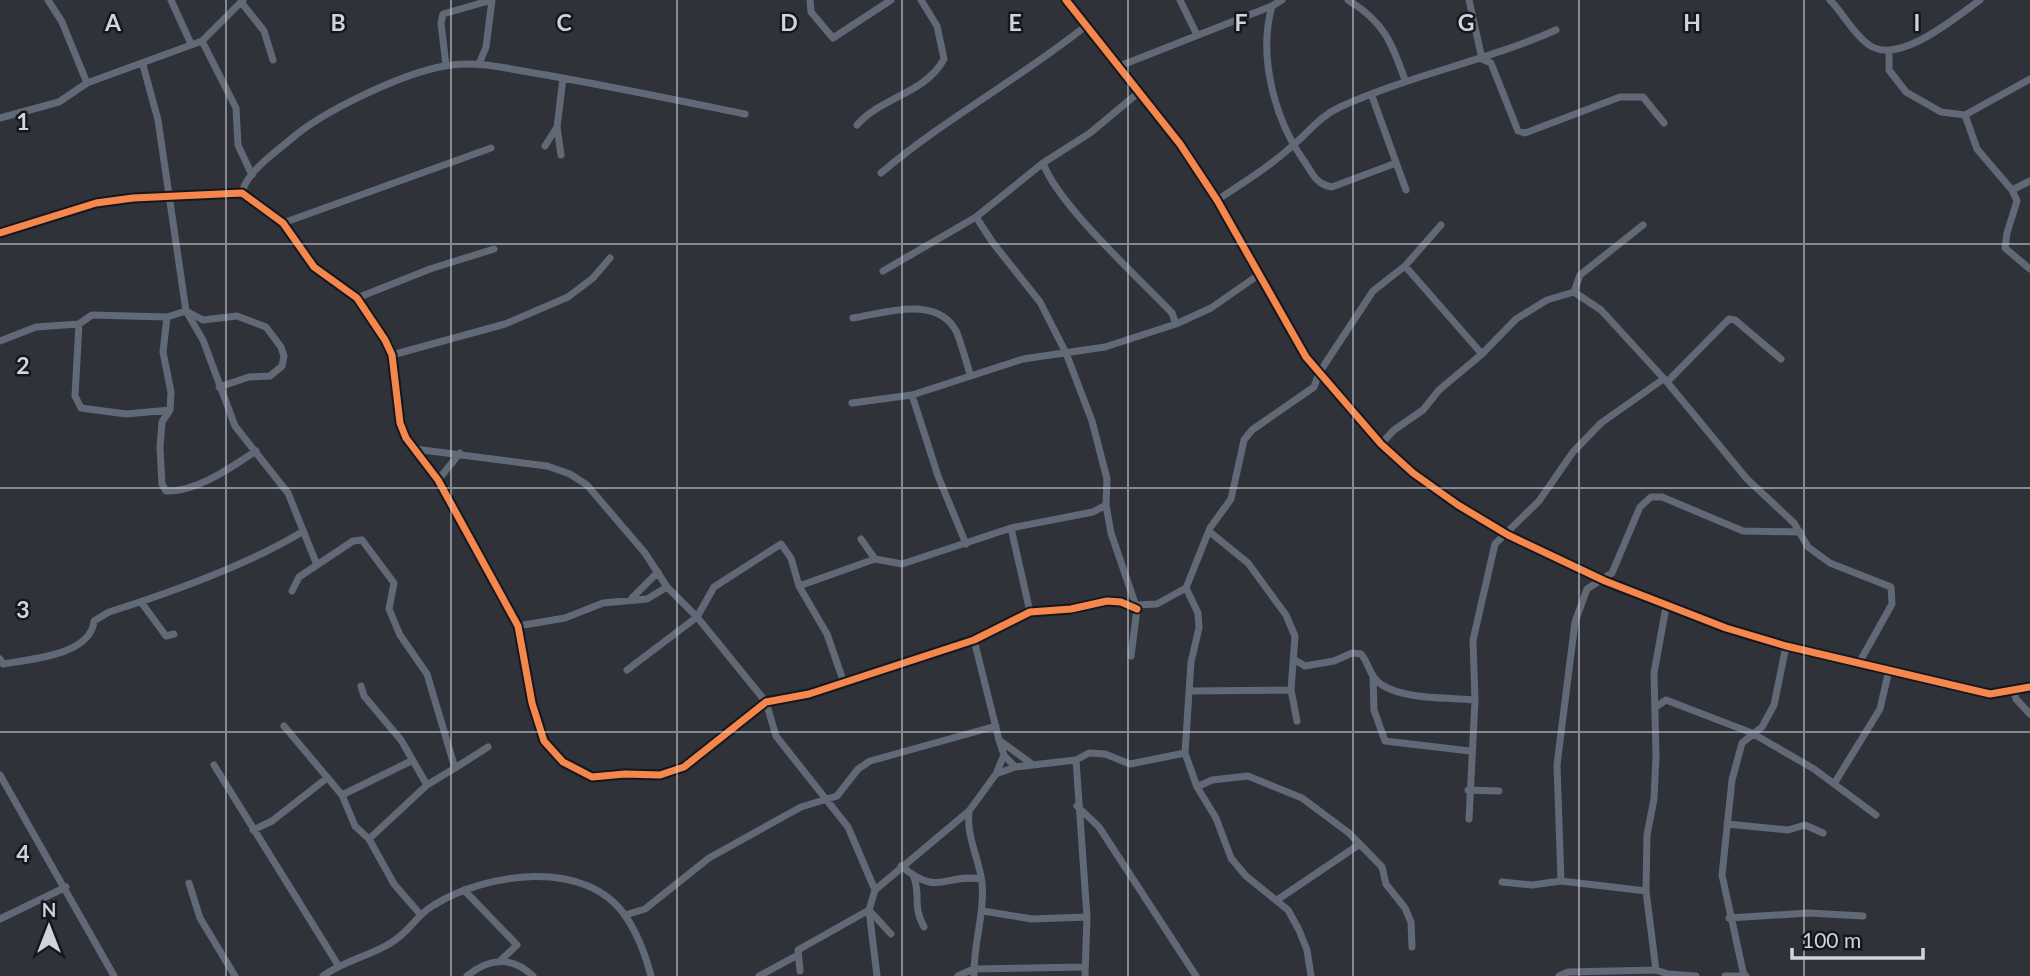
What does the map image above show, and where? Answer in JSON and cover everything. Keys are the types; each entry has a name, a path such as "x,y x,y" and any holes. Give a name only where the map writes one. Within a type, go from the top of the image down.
{"street":[{"path":"48,0 62,22 87,83"},
{"path":"171,0 191,44"},
{"path":"446,65 441,23 443,14 492,0 486,47 479,64"},
{"path":"810,0 811,12 833,38 891,0"},
{"path":"856,125 920,85 944,59 937,26 921,0"},
{"path":"1066,0 1180,144 1217,200 1289,331 1319,373 1381,444 1413,473 1508,535 1666,607 1786,646 1990,694 2030,687"},
{"path":"1180,0 1198,35"},
{"path":"1117,67 1282,0"},
{"path":"1348,0 1372,15 1393,45 1405,80"},
{"path":"1469,0 1482,59"},
{"path":"1830,0 1851,29 1871,47 1889,51 1908,46 1927,36 1980,0"},
{"path":"0,118 59,102 87,83 143,65 202,41 242,1 264,31 273,60"},
{"path":"1272,6 1266,24 1267,61 1284,129 1317,181 1332,187 1396,163"},
{"path":"881,173 953,119 1045,58 1087,25"},
{"path":"1217,200 1293,146 1312,125 1339,107 1372,96 1405,80 1482,59 1556,30"},
{"path":"202,41 236,108 238,145 252,175"},
{"path":"1889,51 1889,70 1906,92 1941,112 1965,115 2030,79"},
{"path":"1482,59 1491,63 1518,131 1525,133 1620,97 1643,97 1664,123"},
{"path":"242,193 252,175 300,131 343,104 446,65 479,64 745,114"},
{"path":"143,65 158,120 186,311 203,340 235,426 288,493 317,565"},
{"path":"561,155 557,127 563,78"},
{"path":"883,271 976,217 1043,163 1090,133 1138,93"},
{"path":"1372,96 1406,190"},
{"path":"1965,115 1977,149 2012,190 2017,201 2005,248 2030,269"},
{"path":"545,146 557,127"},
{"path":"283,223 491,148"},
{"path":"1043,163 1048,176 1066,201 1172,313 1176,324"},
{"path":"2012,190 2030,181"},
{"path":"0,233 96,203 242,193 283,223 314,267 357,298 385,340 392,355 400,423 406,438 438,480 468,541 518,626 532,703 544,741 563,762 592,777 660,775 684,767 765,702 787,700 974,640 1030,612 1071,609 1107,601 1121,602 1137,609"},
{"path":"976,217 1040,302 1066,353 1100,449 1107,479 1106,505 1111,533 1137,609"},
{"path":"1131,656 1137,605 1157,604 1186,589 1211,533 1210,528 1231,499 1244,440 1252,430 1314,387 1319,373 1373,291 1405,265 1441,225"},
{"path":"1574,292 1580,275 1643,225"},
{"path":"357,298 430,269 494,249"},
{"path":"392,355 505,324 569,297 610,258"},
{"path":"1405,265 1482,354"},
{"path":"852,403 912,395 1023,359 1105,347 1176,324 1211,308 1257,275"},
{"path":"1381,444 1394,430 1423,410 1439,390 1482,354 1516,318 1547,300 1574,292"},
{"path":"1574,292 1601,310 1747,479 1777,505 1800,532 1808,547 1830,563 1891,587 1892,604 1859,663"},
{"path":"853,318 919,308 937,312 949,321 956,332 970,374"},
{"path":"0,341 36,327 79,324 92,315 167,317 186,311 203,320 237,316 266,327 281,347 284,356 282,366 270,376 249,377 219,387"},
{"path":"167,317 163,352 171,392 170,410 162,422 160,434 161,470 166,491 175,491 204,481 256,451"},
{"path":"1469,819 1468,790 1475,701 1473,640 1495,544 1508,535 1539,501 1573,452 1601,423 1665,381 1729,319 1735,320 1781,359"},
{"path":"79,324 75,396 81,408 126,414 170,410"},
{"path":"912,395 938,476 966,544"},
{"path":"415,449 547,466 570,474 587,485 658,572 667,587 697,617 765,702 776,736 848,827 875,890"},
{"path":"438,480 460,453"},
{"path":"1561,881 1557,765 1575,622 1587,589 1605,581 1612,573 1640,507 1651,497 1662,497 1743,531 1800,532"},
{"path":"799,586 875,559 902,564 1011,528 1093,512 1106,505"},
{"path":"1011,528 1030,612"},
{"path":"0,659 3,664 70,648 86,641 93,633 94,621 109,612 141,602 278,547 302,532"},
{"path":"1211,533 1248,563 1280,606 1295,636 1291,690 1297,721"},
{"path":"861,539 875,559"},
{"path":"292,591 299,577 353,541 362,540 394,583 389,609 400,635 427,674 455,768"},
{"path":"627,670 697,617 714,587 781,544 791,558 799,586 827,634 844,683"},
{"path":"631,598 658,572"},
{"path":"518,626 565,618 603,603 631,598 647,599 667,587"},
{"path":"1186,589 1198,613 1199,628 1189,691 1185,753 1197,787 1216,818 1231,858 1246,876 1288,910 1307,950 1311,976"},
{"path":"141,602 166,636 174,634"},
{"path":"1656,970 1646,891 1647,835 1655,778 1657,706 1654,673 1666,607"},
{"path":"974,640 999,740 1004,755 1015,767"},
{"path":"1725,976 1746,976 1729,918 1722,875 1735,768 1742,743 1762,727 1774,705 1786,646"},
{"path":"1295,660 1305,666 1334,661 1352,653 1361,654 1373,676 1382,685 1405,693 1475,701"},
{"path":"1835,784 1880,709 1889,670"},
{"path":"1373,676 1374,710 1384,741 1470,751"},
{"path":"361,686 364,696 401,740 427,785"},
{"path":"1189,691 1291,690"},
{"path":"2014,691 2016,699 2030,714"},
{"path":"1657,706 1666,700 1752,733 1835,784 1876,815"},
{"path":"284,726 342,795 355,826 369,839 394,884 419,914"},
{"path":"625,915 645,909 709,858 801,807 837,796 858,769 870,761 996,726"},
{"path":"999,740 1032,764"},
{"path":"369,839 427,785 488,747"},
{"path":"996,775 1015,767 1076,760 1089,753 1105,754 1130,764 1185,753"},
{"path":"877,976 869,910 875,890 969,811 996,775 1004,755"},
{"path":"1076,760 1077,806 1087,917 1085,976"},
{"path":"342,795 411,761"},
{"path":"214,765 338,965"},
{"path":"0,775 66,887 114,976"},
{"path":"1197,787 1212,780 1248,776 1302,798 1360,844 1382,867 1386,884 1405,908 1411,922 1412,947"},
{"path":"253,830 272,821 327,778"},
{"path":"1468,790 1499,791"},
{"path":"1077,806 1099,827 1196,976"},
{"path":"969,811 967,826 981,879 983,911 974,972"},
{"path":"956,824 967,826"},
{"path":"1727,824 1788,830 1805,825 1823,833"},
{"path":"1277,900 1360,844"},
{"path":"901,866 915,877 934,884 946,884 962,877 981,879"},
{"path":"323,976 338,965 399,938 419,914 464,890 535,876 573,881 598,891 625,915 651,976"},
{"path":"915,877 915,911 924,927"},
{"path":"1502,882 1532,886 1561,881 1646,891"},
{"path":"189,883 200,918 235,976"},
{"path":"0,919 66,887"},
{"path":"464,890 517,944 501,960"},
{"path":"869,910 891,934"},
{"path":"760,976 796,956 802,947 869,910"},
{"path":"983,911 1032,919 1087,917"},
{"path":"1729,918 1808,913 1863,916"},
{"path":"796,956 800,971"},
{"path":"467,976 489,962 501,960 517,963 533,976"},
{"path":"958,976 974,972 1085,967"},
{"path":"1559,976 1568,972 1656,970 1668,974 1696,976"}],"cycle path":[{"path":"1066,0 1180,144 1217,200 1306,357 1381,444 1413,473 1458,505 1508,535 1605,581 1726,628 1786,646 1990,694 2030,687"},
{"path":"0,233 96,203 133,198 242,193 283,223 314,267 357,298 385,340 392,355 400,423 406,438 438,480 518,626 532,703 544,741 563,762 592,777 660,775 684,767 766,702 809,694 974,640 1030,612 1071,609 1107,601 1121,602 1137,609"}]}
